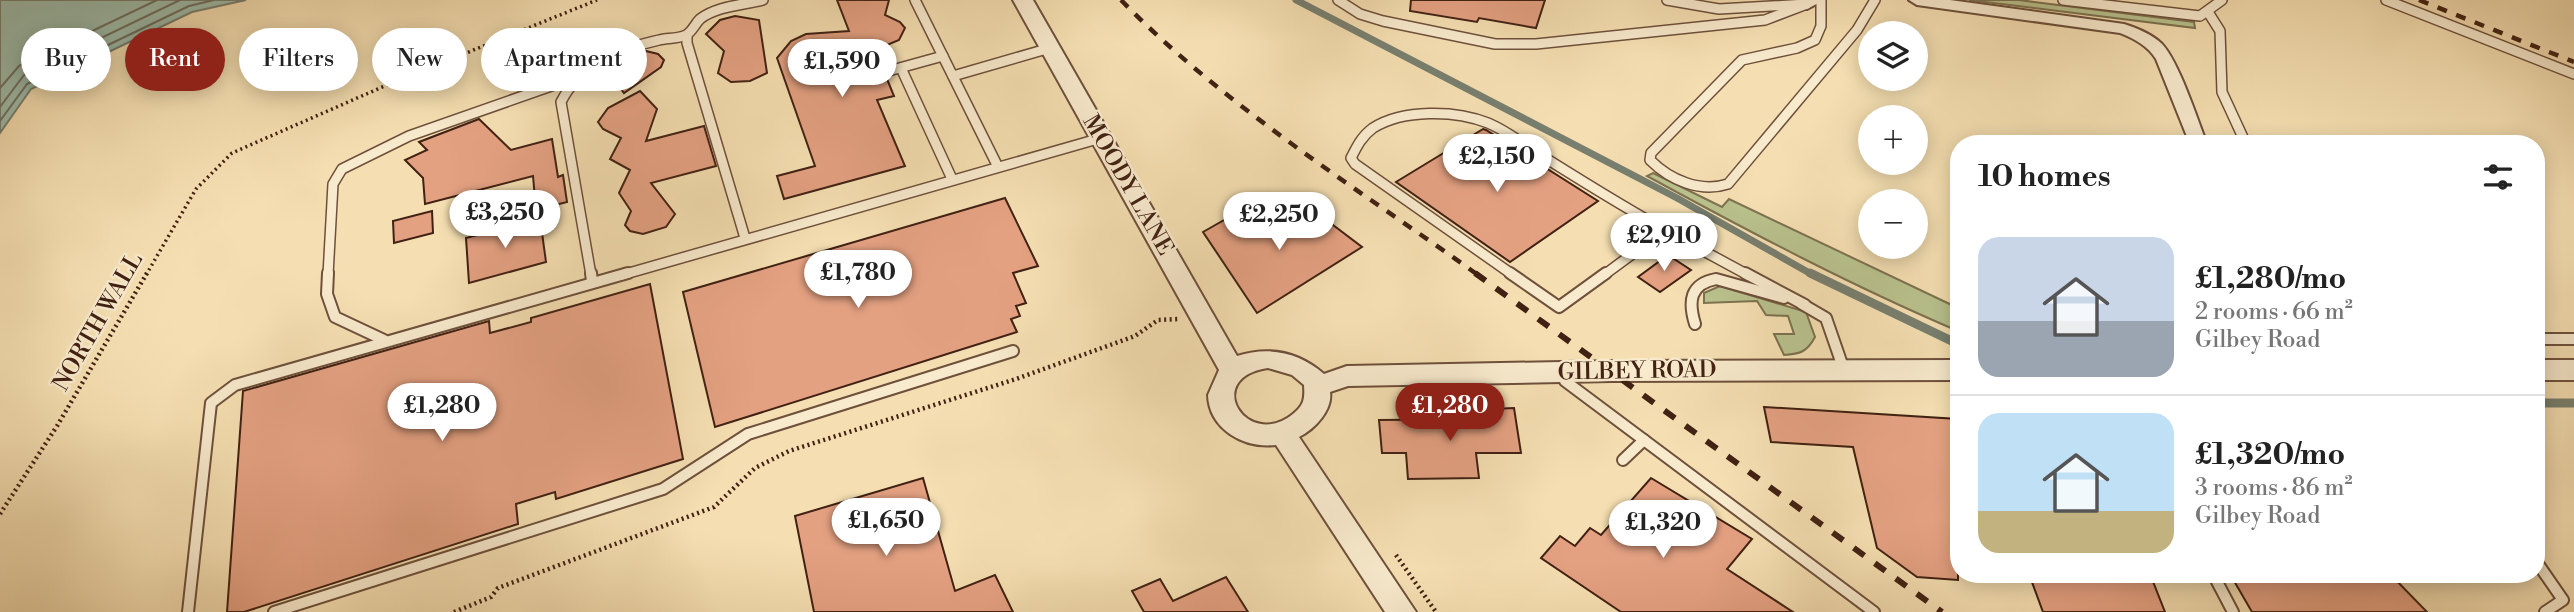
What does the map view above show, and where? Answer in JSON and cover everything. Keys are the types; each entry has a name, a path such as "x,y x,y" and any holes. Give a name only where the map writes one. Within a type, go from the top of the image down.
{"street":[{"name":"MOODY LANE","path":"1023,0 1233,370"},
{"path":"1917,0 2107,25 2142,37 2157,48 2164,59 2195,135"},
{"path":"1257,361 1284,361 1299,366 1311,376 1317,386 1319,395 1313,414 1302,425 1282,433 1264,434 1247,430 1232,421 1223,410 1220,399 1222,386 1233,370 1257,361"},
{"name":"GILBEY ROAD","path":"1317,386 1347,376 1950,370"},
{"path":"2545,370 2574,370"},
{"path":"1282,433 1401,612"}],"lane":[{"path":"647,45 687,35 700,19 714,13 764,0"},
{"path":"915,0 998,167"},
{"path":"1338,0 1360,14 1383,22 1495,44 1536,44 1765,19 1787,14 1815,1"},
{"path":"1667,0 1728,11 1815,1"},
{"path":"1815,1 1820,33 1814,42 1802,47 1755,54 1742,60 1651,153 1650,160 1655,167 1706,189 1720,188 1728,184 1857,30 1875,0"},
{"path":"2063,0 2191,16 2208,12 2222,0"},
{"path":"2386,0 2574,74"},
{"path":"2208,12 2220,31 2222,92 2242,135"},
{"path":"687,35 687,43 745,238"},
{"path":"953,76 1050,48"},
{"path":"874,75 943,56"},
{"path":"901,68 953,179"},
{"path":"384,340 335,317 327,294 333,184 342,169 409,136 537,91"},
{"path":"564,91 561,102 592,281"},
{"path":"1677,236 1654,238 1559,307 1355,164 1351,158 1354,146 1363,135 1383,124 1409,116 1441,114 1471,117 1489,123 1635,214 1677,236 1805,305 1826,318 1844,370"},
{"path":"188,612 211,403 220,393 251,378 1101,138"},
{"path":"1695,324 1689,304 1692,293 1708,279 1716,278 1805,305"},
{"path":"2545,339 2574,339"},
{"path":"274,612 663,489 685,478 726,446 748,434 1013,351"},
{"path":"1563,372 1565,381 1874,612"},
{"path":"1623,460 1644,440"},
{"path":"2545,574 2563,600 2546,612"},
{"path":"2218,583 2233,612"}],"path":[{"name":"NORTH WALL","path":"0,514 57,426 196,189 232,153 380,88 597,0"},
{"path":"454,612 491,597 498,588 510,583 714,507 755,468 789,451 1135,336 1158,320 1172,321 1200,312"},
{"path":"1393,552 1436,612"}],"green space":[{"path":"1969,0 2019,0 2194,22 2195,28"},
{"path":"1653,173 1722,207 1729,199 1950,304 1950,327 1840,277 1647,176"},
{"path":"1720,286 1806,312 1815,337 1802,351 1784,355 1774,334 1794,334 1788,316 1766,315 1757,301 1704,303 1704,293"}],"water":[{"path":"0,0 246,0 192,12 159,28 125,28 125,44 111,51 111,28 21,28 21,91 30,91 0,133"}],"building":[{"path":"837,0 889,0 885,15 900,22 905,28 899,40 875,50 881,66 867,74 873,82 887,79 894,96 877,100 905,166 784,199 777,176 815,166 777,58 791,41 806,34 849,31"},
{"path":"1411,0 1545,0 1536,28 1479,18 1477,22 1410,11"},
{"path":"735,16 759,20 767,73 750,81 731,82 718,73 724,51 706,34 720,20"},
{"path":"647,51 658,54 664,60 661,67 647,77"},
{"path":"640,91 657,109 646,141 704,126 716,166 651,183 675,214 666,227 643,234 630,231 625,225 631,211 619,193 630,170 610,159 621,138 603,129 598,122 608,108"},
{"path":"479,119 511,150 552,139 558,177 563,175 567,202 536,210 533,176 425,204 423,178 405,160 427,150 419,142"},
{"path":"1483,129 1598,201 1510,262 1396,182"},
{"path":"1005,198 1038,266 1013,273 1026,303 1016,306 1020,316 1011,319 1017,332 715,427 683,292"},
{"path":"1300,200 1362,247 1257,313 1203,232 1233,215 1251,229"},
{"path":"432,211 433,233 394,243 393,221"},
{"path":"540,218 546,262 469,283 466,238"},
{"path":"1668,255 1691,270 1660,292 1638,277"},
{"path":"650,284 683,459 556,499 555,492 516,504 518,524 244,612 227,612 243,391 489,321 490,333 531,322 531,318"},
{"path":"1764,407 1950,419 1950,579 1917,577 1877,548 1853,447 1771,442"},
{"path":"1514,408 1521,453 1476,453 1479,478 1408,479 1406,453 1382,453 1379,420 1493,419 1492,409"},
{"path":"923,478 955,591 995,575 1013,612 814,612 795,516"},
{"path":"1651,478 1752,539 1727,569 1793,612 1621,612 1541,558 1560,536 1575,546 1590,528 1601,535"},
{"path":"1226,577 1248,612 1144,612 1132,591 1160,579 1173,601"},
{"path":"2032,583 2154,583 2165,612 2043,612"},
{"path":"2235,583 2399,583 2427,612 2252,612"}],"waterway":[{"path":"1296,0 1677,198 1813,275"},
{"path":"1810,273 1950,340"},
{"path":"2545,403 2574,403"}],"railway":[{"path":"1121,0 1203,75 1247,110 1478,275"},
{"path":"2419,0 2574,62"},
{"path":"1475,273 1942,612"}]}
